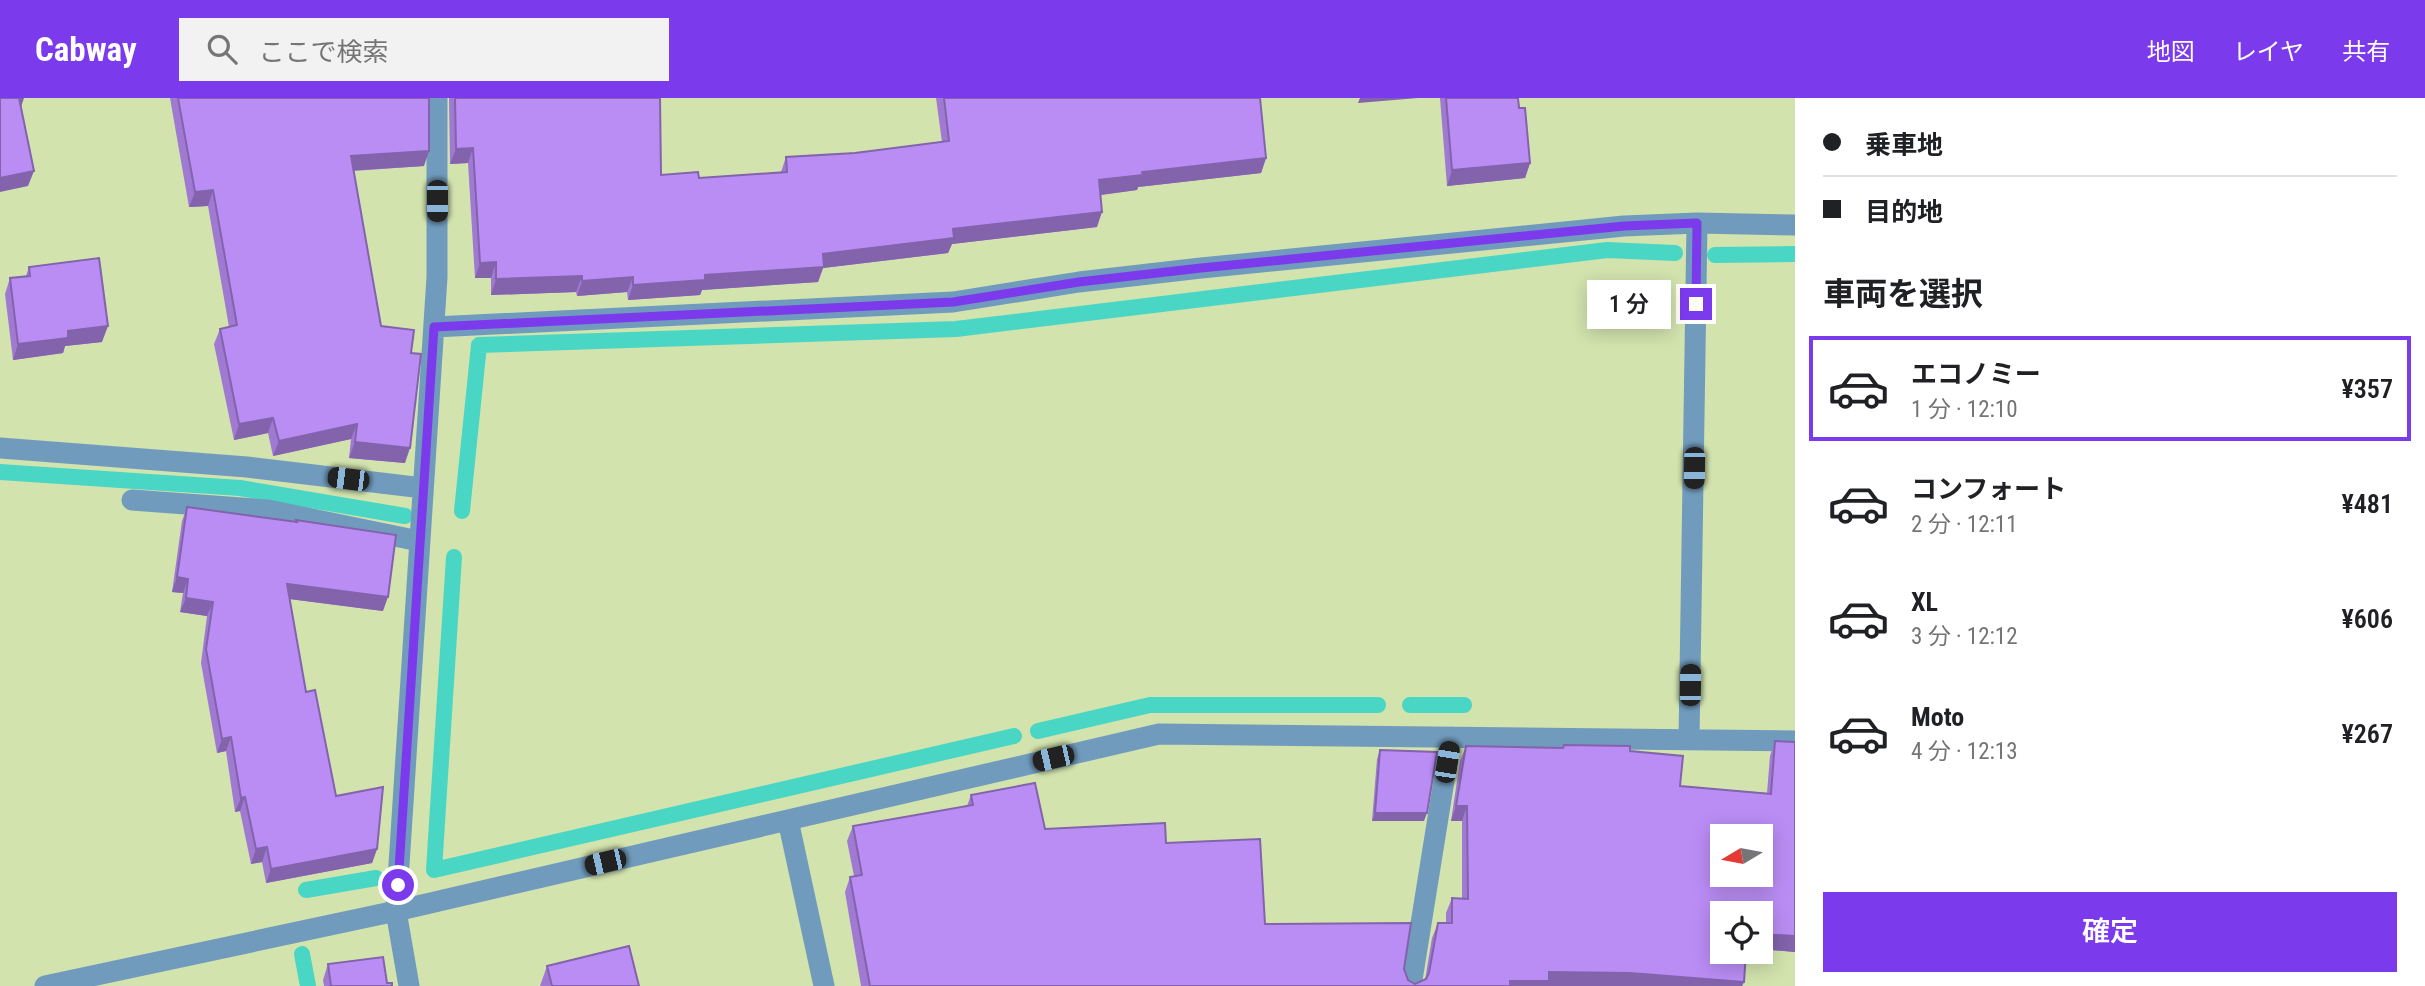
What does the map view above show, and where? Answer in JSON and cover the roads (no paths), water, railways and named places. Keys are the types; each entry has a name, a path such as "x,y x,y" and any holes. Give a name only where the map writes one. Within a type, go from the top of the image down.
{"street":[{"path":"409,986 396,911 438,277 437,98"},
{"path":"434,327 953,302 1079,282 1201,268 1624,226 1697,223 1795,225"},
{"path":"1689,740 1697,223"},
{"path":"0,448 247,467 423,488"},
{"path":"132,500 268,510 419,541"},
{"path":"45,986 396,911 1159,734 1795,741"},
{"path":"1410,986 1451,737"},
{"path":"788,820 824,986"}],"waterway":[{"path":"462,511 479,345 956,329 1607,250 1675,253"},
{"path":"1715,255 1795,254"},
{"path":"0,472 240,488 405,516"},
{"path":"454,557 434,870 1014,736"},
{"path":"1038,731 1150,705 1378,705"},
{"path":"1410,705 1464,705"},
{"path":"306,890 376,878"},
{"path":"302,954 308,986"}]}
